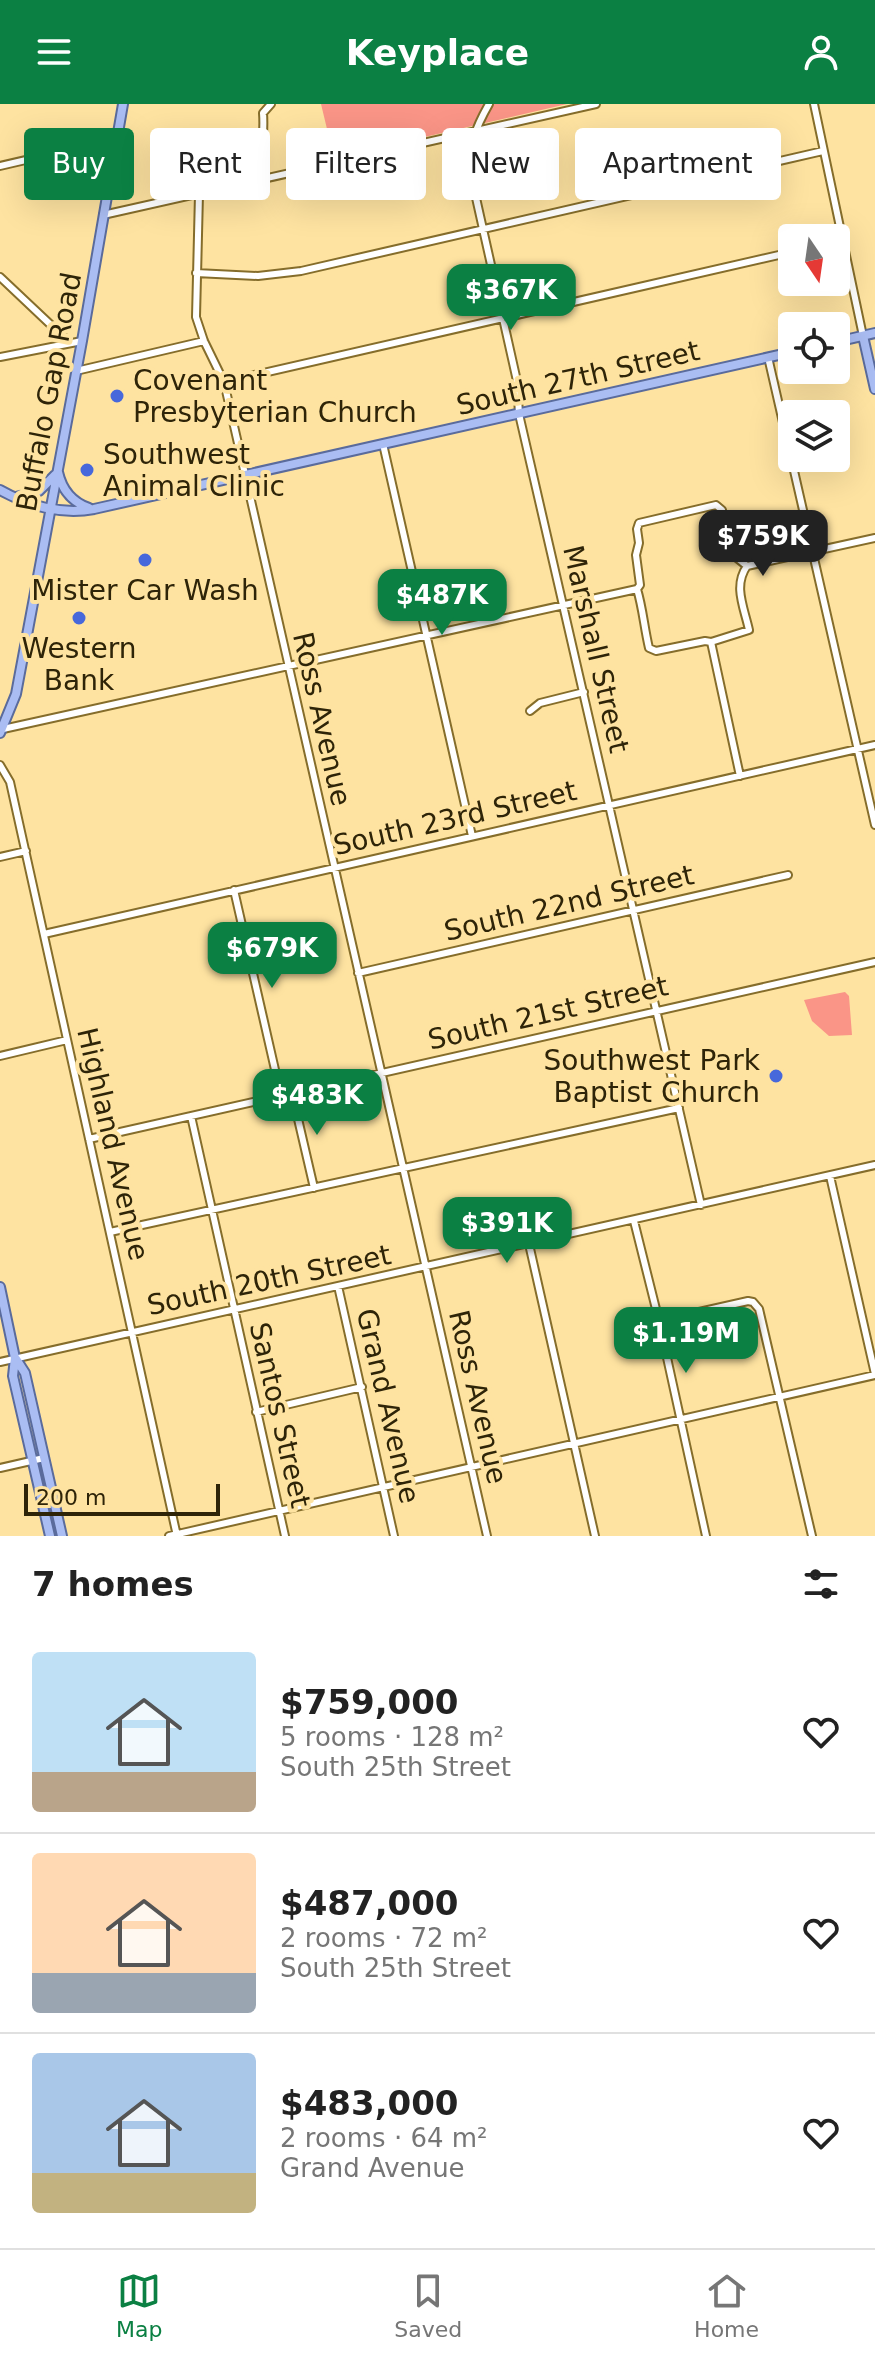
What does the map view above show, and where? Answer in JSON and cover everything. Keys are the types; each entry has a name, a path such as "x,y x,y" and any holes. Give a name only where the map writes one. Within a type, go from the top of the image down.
{"main road":[{"name":"Buffalo Gap Road","path":"118,128 123,104"},
{"name":"Buffalo Gap Road","path":"1,731 16,694 106,200"},
{"path":"850,339 875,333"},
{"path":"863,336 875,389"},
{"name":"South 27th Street","path":"0,490 49,509 94,509 778,355"},
{"path":"15,497 39,491 57,471 72,499 77,504 94,509"},
{"path":"0,1287 15,1358 13,1376 50,1536"},
{"path":"15,1358 25,1373 62,1536"}],"street":[{"path":"264,128 263,113 271,104"},
{"name":"Marshall Street","path":"475,128 489,104"},
{"path":"487,128 596,104"},
{"path":"814,104 837,224"},
{"path":"270,178 442,138"},
{"path":"196,273 278,275 823,151"},
{"path":"0,166 24,160"},
{"path":"103,215 172,200"},
{"name":"Ross Avenue","path":"199,200 196,317 224,382 487,1536"},
{"name":"Marshall Street","path":"476,200 517,381 519,414 701,1205"},
{"path":"224,382 778,255"},
{"path":"0,277 70,343"},
{"path":"850,282 863,336"},
{"path":"0,357 82,341"},
{"path":"76,371 204,341"},
{"path":"768,357 875,825"},
{"path":"383,444 472,836"},
{"path":"1,731 637,589 640,585 636,555 639,523 716,505 722,510 732,554 747,566"},
{"path":"637,589 646,619 643,625 649,648 656,651 711,642 749,630 739,587 741,575 747,566 875,538"},
{"path":"711,642 740,776"},
{"path":"530,711 540,703 584,692"},
{"name":"South 23rd Street","path":"44,934 875,745"},
{"name":"Highland Avenue","path":"0,765 10,782 26,851 175,1535"},
{"path":"0,857 26,851"},
{"name":"South 22nd Street","path":"358,973 788,875"},
{"path":"234,890 281,1096"},
{"name":"South 21st Street","path":"89,1139 875,962"},
{"path":"0,1056 67,1040"},
{"path":"292,1093 314,1188"},
{"path":"110,1232 679,1108"},
{"name":"Santos Street","path":"191,1116 285,1536"},
{"name":"South 20th Street","path":"0,1362 875,1165"},
{"path":"175,1535 875,1374 830,1176"},
{"path":"634,1221 706,1536"},
{"path":"529,1244 593,1535"},
{"name":"Grand Avenue","path":"338,1286 394,1536"},
{"path":"659,1321 753,1302 759,1309 812,1536"},
{"path":"256,1412 362,1387"},
{"path":"0,1468 44,1458"}],"shaded area":[{"path":"321,104 567,104 463,128 442,128 442,133 426,137 426,128 327,128"},
{"path":"845,992 849,996 852,1035 829,1036 812,1021 804,1000"}],"place":[{"name":"Covenant Presbyterian Church","path":"117,396"},
{"name":"Southwest Animal Clinic","path":"87,470"},
{"name":"Mister Car Wash","path":"145,560"},
{"name":"Western Bank","path":"79,618"},
{"name":"Southwest Park Baptist Church","path":"776,1076"}]}
